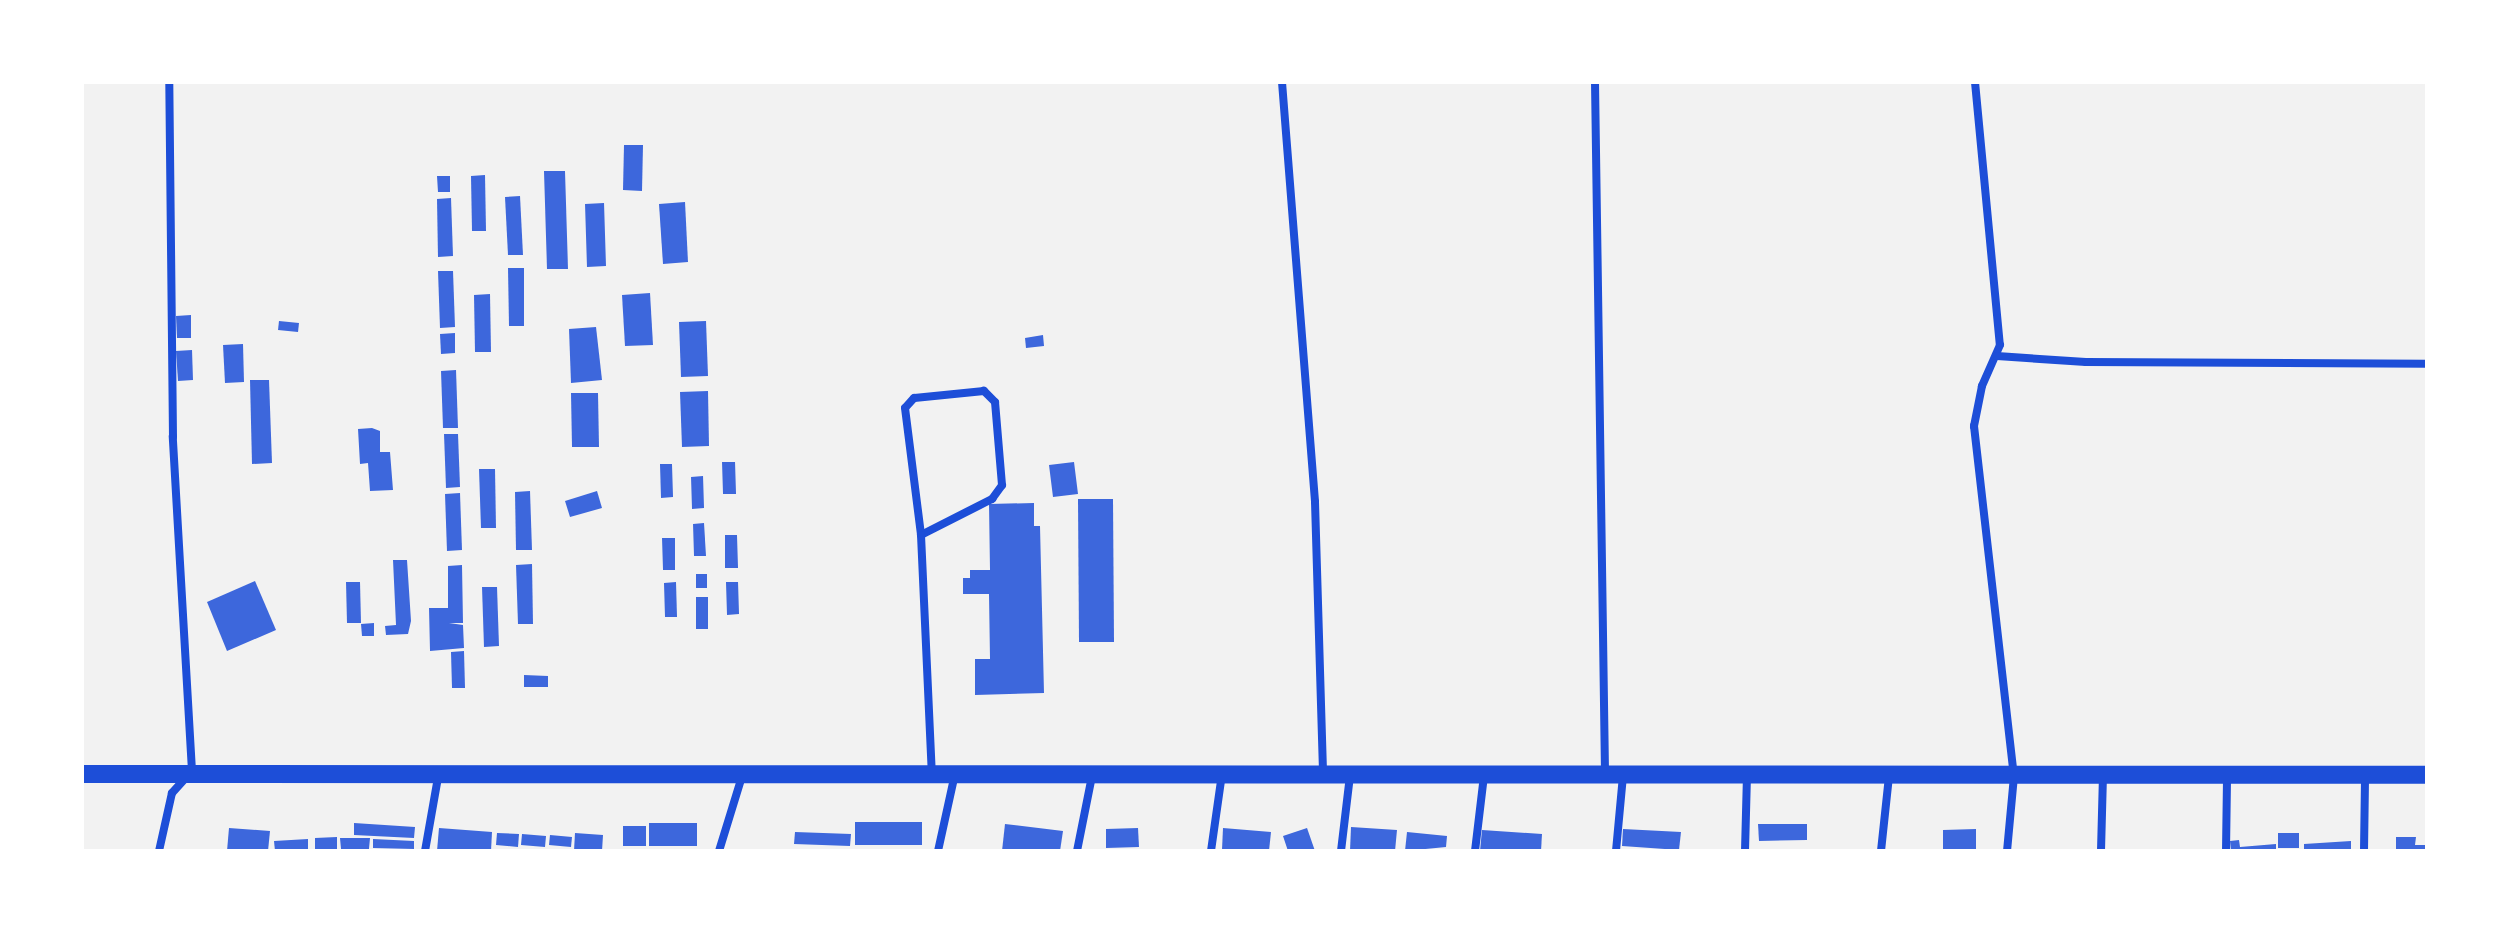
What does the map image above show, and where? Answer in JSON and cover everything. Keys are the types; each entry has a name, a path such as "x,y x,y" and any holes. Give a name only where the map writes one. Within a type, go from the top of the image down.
{"highway":[{"path":"82,774 192,771 2427,775"}],"street":[{"path":"159,851 172,793 192,771 173,437 169,82"},
{"path":"1282,82 1315,502 1323,775"},
{"path":"1595,82 1616,851"},
{"path":"1975,82 1998,294 1997,356 1982,386 1974,426 2014,776 2007,851"},
{"path":"1997,356 2086,362 2427,364"},
{"path":"921,535 992,499 1002,485 995,402 984,391 914,398 905,408 921,535 933,774"},
{"path":"425,851 439,772"},
{"path":"719,851 743,773"},
{"path":"938,851 955,774"},
{"path":"1211,851 1222,774"},
{"path":"1475,851 1484,774"},
{"path":"2226,851 2227,774"},
{"path":"2364,851 2365,774"},
{"path":"1077,851 1092,775"},
{"path":"1341,851 1350,775"},
{"path":"1745,851 1747,776"},
{"path":"1881,851 1889,776"},
{"path":"2101,851 2103,776"}],"building":[{"path":"624,145 643,145 642,191 623,190"},
{"path":"544,171 565,171 568,269 547,269"},
{"path":"485,175 486,231 472,231 471,176"},
{"path":"437,176 450,176 450,192 438,192"},
{"path":"520,196 523,255 508,255 505,197"},
{"path":"451,198 453,256 438,257 437,199"},
{"path":"685,202 688,262 663,264 659,204"},
{"path":"604,203 606,266 587,267 585,204"},
{"path":"508,268 524,268 524,326 509,326"},
{"path":"438,271 453,271 455,327 440,328"},
{"path":"650,293 653,345 625,346 622,295"},
{"path":"490,294 491,352 475,352 474,295"},
{"path":"191,315 191,338 177,338 176,316"},
{"path":"279,321 299,323 298,332 278,330"},
{"path":"706,321 708,376 681,377 679,322"},
{"path":"596,327 602,380 571,383 569,329"},
{"path":"455,333 455,353 441,354 440,334"},
{"path":"1043,335 1044,346 1026,348 1025,338"},
{"path":"243,344 244,382 225,383 223,345"},
{"path":"192,350 193,380 178,381 176,351"},
{"path":"456,370 458,428 443,428 441,371"},
{"path":"250,380 269,380 272,463 252,464"},
{"path":"708,391 709,446 682,447 680,392"},
{"path":"571,393 598,393 599,447 572,447"},
{"path":"358,429 380,431 380,452 390,452 393,490 370,491 368,463 360,464"},
{"path":"444,434 458,434 460,487 446,488"},
{"path":"722,462 735,462 736,494 723,494"},
{"path":"1074,462 1078,494 1053,497 1049,465"},
{"path":"660,464 672,464 673,497 661,498"},
{"path":"479,469 495,469 496,528 481,528"},
{"path":"703,476 704,508 692,509 691,477"},
{"path":"530,491 532,550 516,550 515,492"},
{"path":"597,491 602,508 570,517 565,501"},
{"path":"460,493 462,550 447,551 445,494"},
{"path":"1078,499 1113,499 1114,642 1079,642"},
{"path":"1034,503 1034,526 1040,526 1044,693 975,695 975,659 990,659 989,594 963,594 963,578 970,578 970,570 990,570 989,504"},
{"path":"704,523 706,556 694,556 693,524"},
{"path":"725,535 737,535 738,568 725,568"},
{"path":"662,538 675,538 675,570 663,570"},
{"path":"393,560 407,560 411,621 408,634 386,635 385,626 396,625"},
{"path":"532,564 533,624 518,624 516,565"},
{"path":"462,565 463,623 449,623 463,625 464,648 430,651 429,608 448,608 448,566"},
{"path":"696,574 707,574 707,588 696,588"},
{"path":"255,581 276,630 227,651 207,602"},
{"path":"346,582 360,582 361,623 347,623"},
{"path":"676,582 677,617 665,617 664,583"},
{"path":"726,582 738,582 739,614 727,615"},
{"path":"482,587 497,587 499,646 484,647"},
{"path":"696,597 708,597 708,629 696,629"},
{"path":"374,623 374,636 362,636 361,624"},
{"path":"464,651 465,688 452,688 451,652"},
{"path":"524,675 548,676 548,687 524,687"},
{"path":"855,822 922,822 922,845 855,845"},
{"path":"354,823 415,827 414,838 354,835"},
{"path":"649,823 697,823 697,846 649,846"},
{"path":"1005,824 1063,831 1060,851 1002,851"},
{"path":"1758,824 1807,824 1807,840 1759,841"},
{"path":"623,826 646,826 646,846 623,846"},
{"path":"1351,827 1397,830 1395,851 1350,851"},
{"path":"229,828 270,831 268,851 227,851"},
{"path":"439,828 492,832 491,851 437,851"},
{"path":"1138,828 1139,847 1106,848 1106,829"},
{"path":"1223,828 1271,832 1269,851 1222,850"},
{"path":"1307,828 1315,851 1288,851 1283,836"},
{"path":"1623,829 1681,832 1679,850 1622,846"},
{"path":"1976,829 1976,850 1943,850 1943,830"},
{"path":"1482,830 1542,834 1541,851 1480,851"},
{"path":"795,832 851,834 850,846 794,844"},
{"path":"1407,832 1447,836 1446,847 1405,851"},
{"path":"497,833 519,834 518,847 496,845"},
{"path":"575,833 603,835 602,851 574,851"},
{"path":"2278,833 2299,833 2299,848 2278,848"},
{"path":"522,834 546,836 545,847 521,845"},
{"path":"550,835 572,837 571,847 549,845"},
{"path":"337,837 337,849 315,850 315,838"},
{"path":"2396,837 2416,837 2415,845 2427,845 2427,851 2396,851"},
{"path":"340,838 370,838 369,849 341,849"},
{"path":"308,839 308,851 275,851 274,841"},
{"path":"373,839 414,841 414,849 373,848"},
{"path":"2239,840 2240,847 2276,844 2276,851 2231,851 2230,841"},
{"path":"2351,841 2351,851 2304,851 2304,844"}]}
